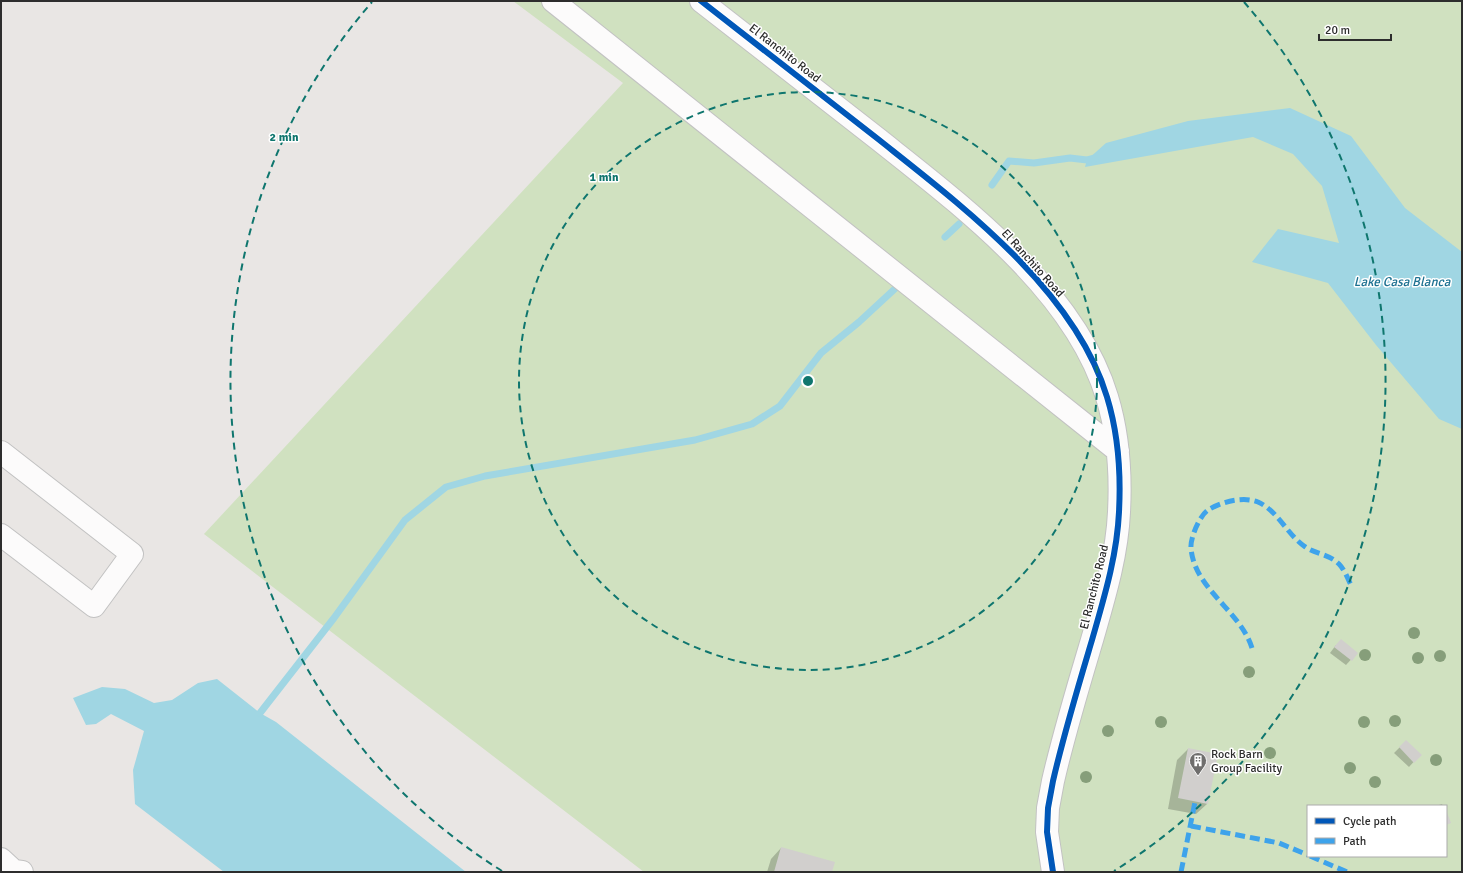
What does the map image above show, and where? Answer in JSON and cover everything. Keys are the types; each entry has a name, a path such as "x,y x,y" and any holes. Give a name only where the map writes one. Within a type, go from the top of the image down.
{"street":[{"path":"553,1 1118,451"},
{"name":"El Ranchito Road","path":"701,1 968,210 1009,250 1051,297 1082,343 1107,397 1118,451 1119,513 1111,571 1060,750 1048,808 1047,832 1053,872"},
{"path":"1,452 132,554 94,606 1,535"},
{"path":"1,859 14,871 22,872"}],"green space":[{"path":"513,1 1462,1 1462,872 644,872 204,534 623,83"}],"water":[{"name":"Lake Casa Blanca","path":"1290,108 1351,136 1405,208 1462,252 1462,429 1439,419 1376,345 1328,283 1252,262 1278,229 1339,243 1322,186 1293,154 1253,137 1085,167 1087,160 1106,143 1188,121"},
{"path":"217,679 260,713 276,722 466,872 224,872 135,804 133,770 144,731 111,714 96,724 86,725 73,698 102,687 125,689 154,703 172,700 198,683"}],"building":[{"path":"1341,639 1358,653 1352,661 1334,647"},
{"path":"1406,740 1422,755 1414,763 1399,747"},
{"name":"Rock Barn Group Facility","path":"1188,748 1218,754 1208,804 1178,798"},
{"path":"1447,813 1451,823 1447,825"},
{"path":"781,847 835,862 832,872 774,872"}],"waterway":[{"path":"992,185 1009,161 1034,163 1070,158 1087,160 1095,158"},
{"path":"945,237 959,224"},
{"path":"260,713 334,618 405,520 446,487 485,476 695,440 752,424 780,406 821,353 859,322 899,285"}],"marked path":[{"path":"1252,648 1246,634 1238,622 1208,588 1194,563 1191,548 1192,539 1199,522 1208,510 1232,501 1252,500 1258,502 1271,511 1304,546 1331,558 1339,564 1351,585"},
{"path":"1181,872 1195,802"},
{"path":"1191,826 1279,843 1307,855"},
{"path":"1312,857 1347,872"}],"cycle path":[{"path":"701,1 944,192 1012,253 1042,286 1069,321 1091,358 1107,397 1114,425 1118,454 1120,483 1118,528 1109,577 1071,710 1053,781 1048,808 1047,832 1053,872"}],"place":[{"name":"Rock Barn Group Facility","path":"1198,776"}]}
